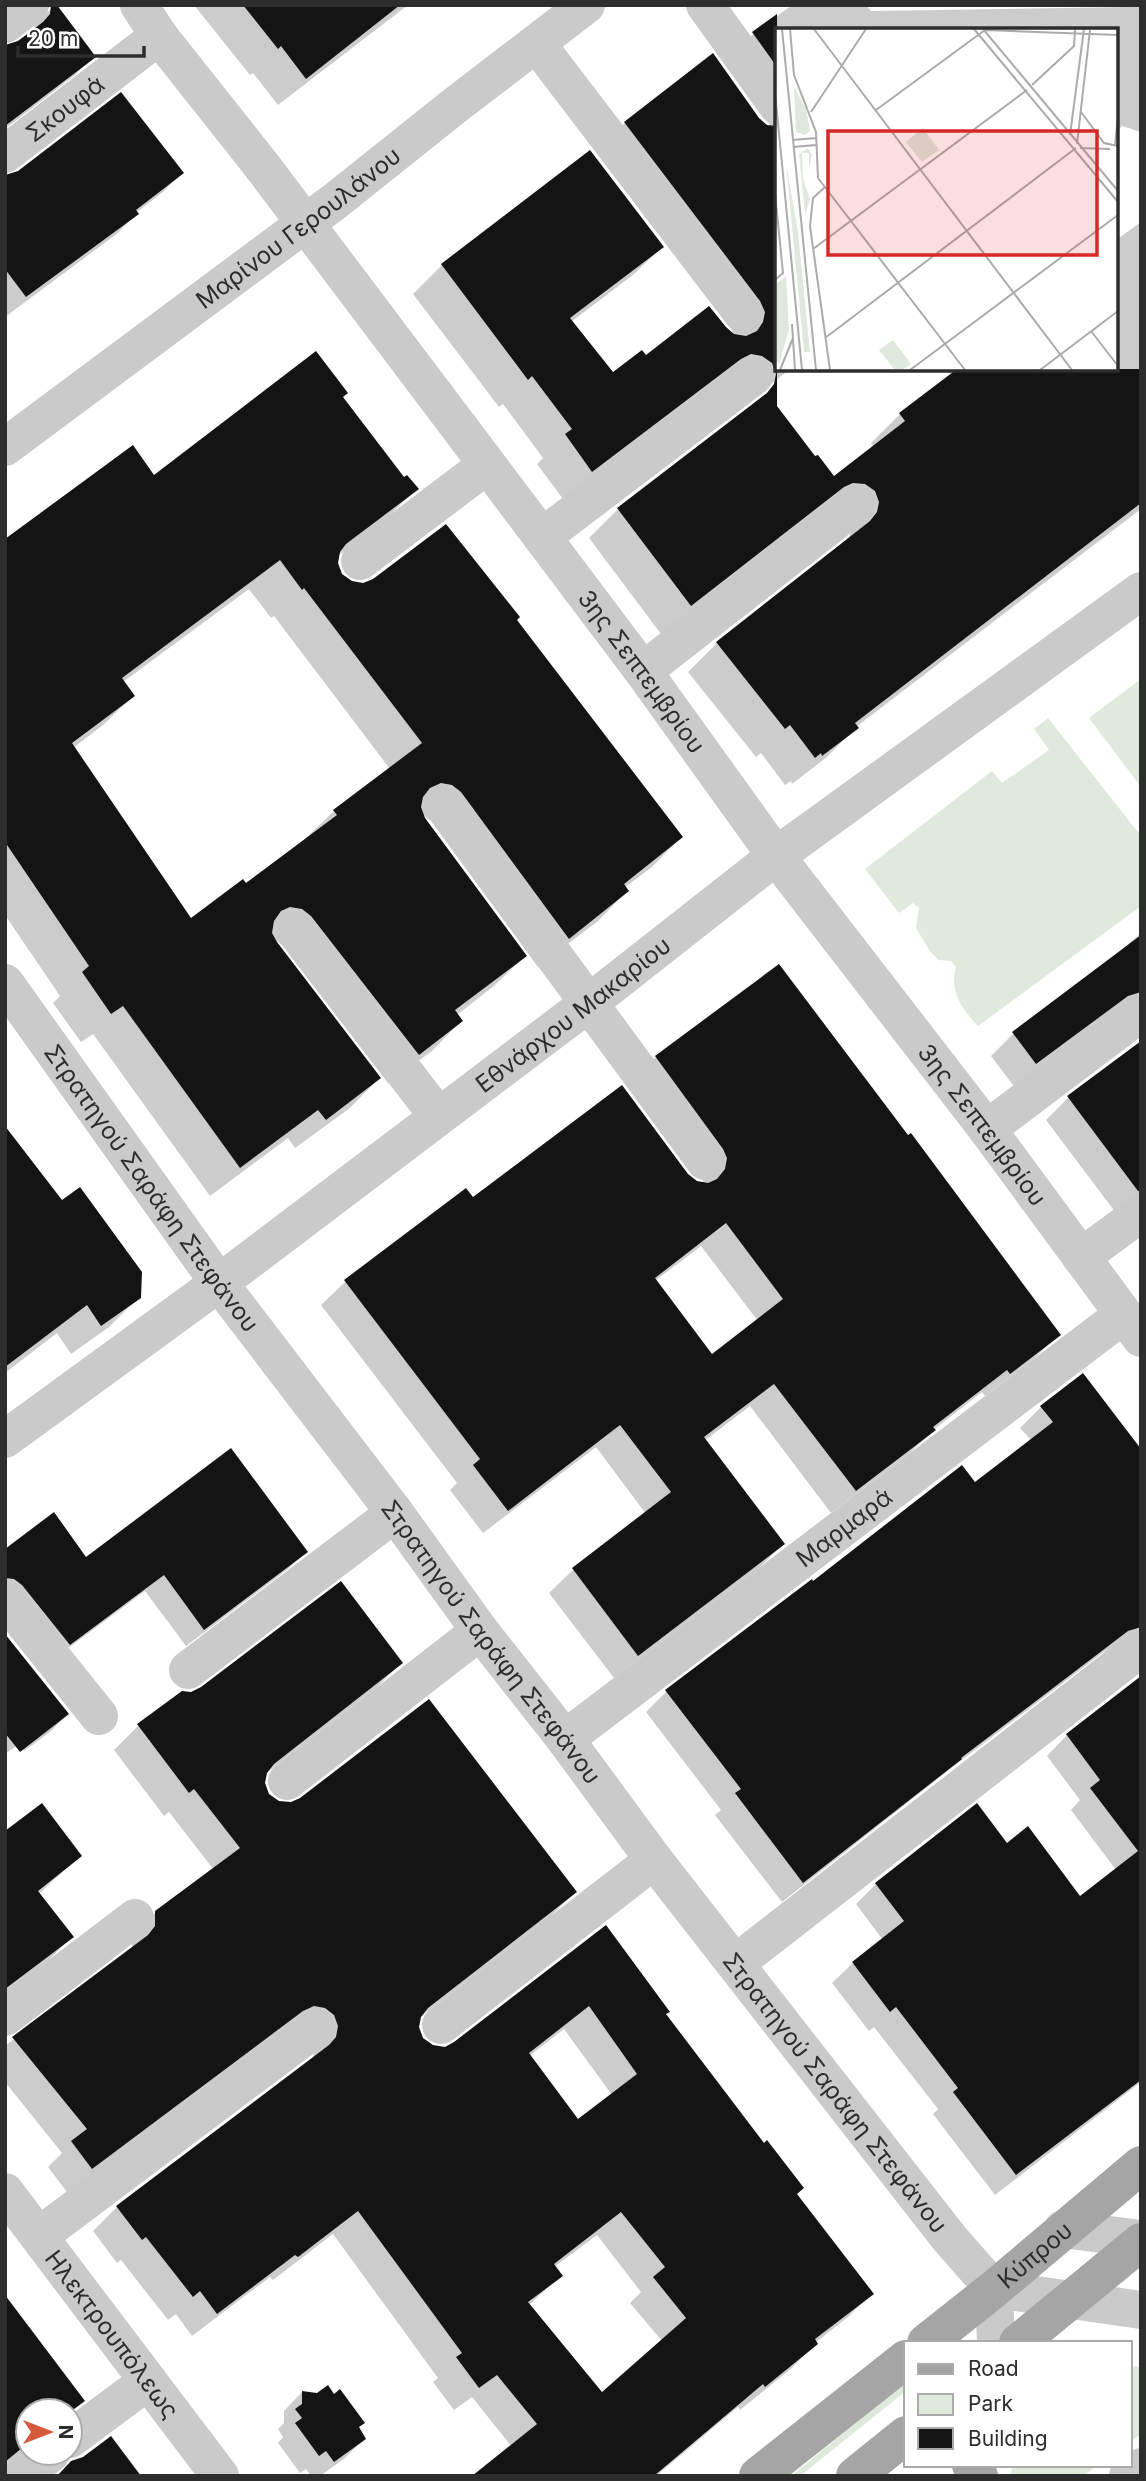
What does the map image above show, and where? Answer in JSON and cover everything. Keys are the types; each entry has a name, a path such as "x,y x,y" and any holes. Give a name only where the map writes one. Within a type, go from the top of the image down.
{"main road":[{"name":"Κύπρου","path":"929,2341 1141,2165"},
{"path":"1020,2341 1141,2240"},
{"path":"758,2476 904,2361"},
{"path":"855,2476 900,2444"}],"street":[{"path":"5,24 30,5"},
{"name":"Μαρίνου Γερουλάνου","path":"5,447 304,224 586,5"},
{"path":"705,5 775,103"},
{"name":"Σκουφά","path":"5,154 149,21"},
{"name":"3ης Σεπτεμβρίου","path":"149,21 262,166 643,671 776,856 986,1129 1132,1326"},
{"path":"537,44 743,314"},
{"path":"542,537 754,376"},
{"path":"360,561 487,465"},
{"path":"643,671 857,504"},
{"name":"Εθνάρχου Μακαρίου","path":"5,1439 219,1283 589,1003 776,856 1141,591"},
{"path":"443,805 705,1161"},
{"path":"294,929 438,1116"},
{"name":"Στρατηγού Σαράφη Στεφάνου","path":"5,983 219,1283 480,1631 565,1739 654,1860 950,2239 994,2289"},
{"path":"986,1129 1141,1013"},
{"path":"1082,1257 1141,1213"},
{"name":"Μαρμαρά","path":"565,1739 1132,1326"},
{"path":"188,1670 394,1513"},
{"path":"5,1599 99,1716"},
{"path":"287,1781 480,1631"},
{"path":"736,1963 1141,1648"},
{"path":"441,2025 654,1860"},
{"path":"5,2017 135,1917"},
{"path":"40,2236 317,2028"},
{"name":"Ηλεκτρουπόλεως","path":"5,2192 220,2476"},
{"path":"1063,2230 1141,2240"},
{"path":"996,2341 994,2289 1141,2310"},
{"path":"84,2429 148,2381"},
{"path":"1128,2476 1141,2467"}],"green space":[{"path":"1141,679 1141,787 1089,718"},
{"path":"1048,718 1141,836 1141,906 978,1026 958,999 954,984 956,967 951,961 939,960 916,928 919,908 913,903 899,913 865,869 992,771 1002,783 1049,750 1034,729"},
{"path":"1132,2366 1141,2367 1141,2434 1132,2441"},
{"path":"904,2384 904,2393 800,2476 791,2476"},
{"path":"1012,2467 1095,2467 1083,2476 1011,2476"}],"building":[{"path":"51,5 57,5 96,57 5,126 5,45 18,41 43,22 50,14"},
{"path":"243,5 400,5 306,79 281,46 278,49"},
{"path":"777,14 775,64 752,32"},
{"path":"713,53 759,118 767,125 775,126 777,406 815,456 818,455 834,476 905,421 899,413 954,371 1141,369 1141,503 855,723 859,728 822,756 821,753 815,758 790,725 785,729 716,642 870,521 877,512 879,502 875,491 865,484 853,483 844,487 691,606 617,508 767,393 774,384 776,374 772,363 762,356 751,354 741,359 592,472 565,434 572,429 532,376 528,380 441,264 590,150 664,247 570,318 613,372 642,350 646,355 709,306 734,334 746,336 757,331 765,312 760,301 624,122"},
{"path":"121,92 184,173 136,210 139,214 26,297 5,269 5,175 18,171"},
{"path":"316,351 348,393 343,397 404,477 407,475 419,489 346,544 340,552 338,563 342,574 352,581 363,583 373,579 446,524 520,617 517,620 683,837 624,884 629,891 569,939 461,792 452,785 441,783 430,788 423,797 421,807 425,818 527,956 455,1010 463,1021 419,1055 311,916 302,909 290,907 281,911 274,921 272,933 277,942 381,1078 326,1120 318,1110 240,1168 123,1006 111,1014 82,972 89,966 5,842 5,539 133,445 154,475","holes":["280,560 302,590 304,588 422,743 333,810 337,815 246,883 243,879 191,918 72,743 135,696 122,678"]},
{"path":"1141,935 1141,992 1128,996 1036,1064 1012,1032"},
{"path":"779,964 908,1135 911,1133 1061,1335 1010,1374 1007,1370 933,1427 936,1430 856,1491 774,1384 704,1437 785,1544 638,1656 572,1568 671,1492 620,1425 508,1511 473,1465 480,1459 344,1280 466,1188 473,1197 622,1085 688,1174 697,1181 708,1183 717,1179 725,1169 727,1158 723,1149 655,1056","holes":["726,1223 783,1299 712,1354 655,1278"]},
{"path":"1141,1041 1141,1191 1138,1191 1067,1096"},
{"path":"5,1126 62,1200 80,1187 142,1272 141,1298 101,1326 87,1305 5,1367"},
{"path":"1083,1373 1141,1449 1141,1627 1128,1631 803,1883 735,1793 741,1789 665,1690 812,1579 813,1581 962,1465 975,1482 1053,1422 1040,1406"},
{"path":"231,1448 308,1552 204,1630 164,1575 70,1645 22,1585 14,1579 5,1578 5,1549 54,1512 86,1557"},
{"path":"341,1581 403,1663 274,1764 267,1773 265,1783 269,1794 279,1801 291,1802 300,1798 429,1699 577,1892 428,2008 421,2017 419,2027 423,2038 433,2045 445,2047 454,2042 606,1925 670,2012 666,2014 764,2143 767,2140 804,2188 797,2194 874,2294 815,2339 818,2344 765,2387 763,2384 654,2476 472,2476 537,2424 497,2375 479,2388 456,2357 462,2353 358,2211 217,2314 200,2291 193,2297 146,2237 142,2240 116,2206 329,2045 336,2037 338,2026 334,2015 325,2008 314,2006 303,2011 92,2169 71,2141 87,2129 12,2037 148,1935 155,1926 155,1911 240,1848 194,1789 189,1793 137,1724 182,1691 191,1692","holes":["589,2006 637,2074 578,2119 529,2053","621,2212 665,2267 653,2277 686,2318 602,2392 528,2302 563,2276 554,2264"]},
{"path":"5,1634 69,1714 20,1752 5,1733"},
{"path":"1141,1676 1141,2080 1016,2175 953,2092 958,2088 896,2007 890,2012 852,1962 904,1921 875,1883 977,1803 1007,1843 1028,1826 1080,1896 1138,1851 1090,1788 1100,1780 1066,1734"},
{"path":"42,1803 82,1856 38,1891 74,1937 5,1989 5,1831"},
{"path":"5,2295 82,2397 14,2397 14,2455 5,2462"},
{"path":"328,2385 334,2394 340,2389 365,2423 359,2427 366,2439 334,2462 326,2451 319,2456 295,2423 302,2418 295,2409 302,2404 302,2391 317,2393"},
{"path":"111,2436 141,2476 57,2476 65,2467 84,2467 84,2456"}]}
